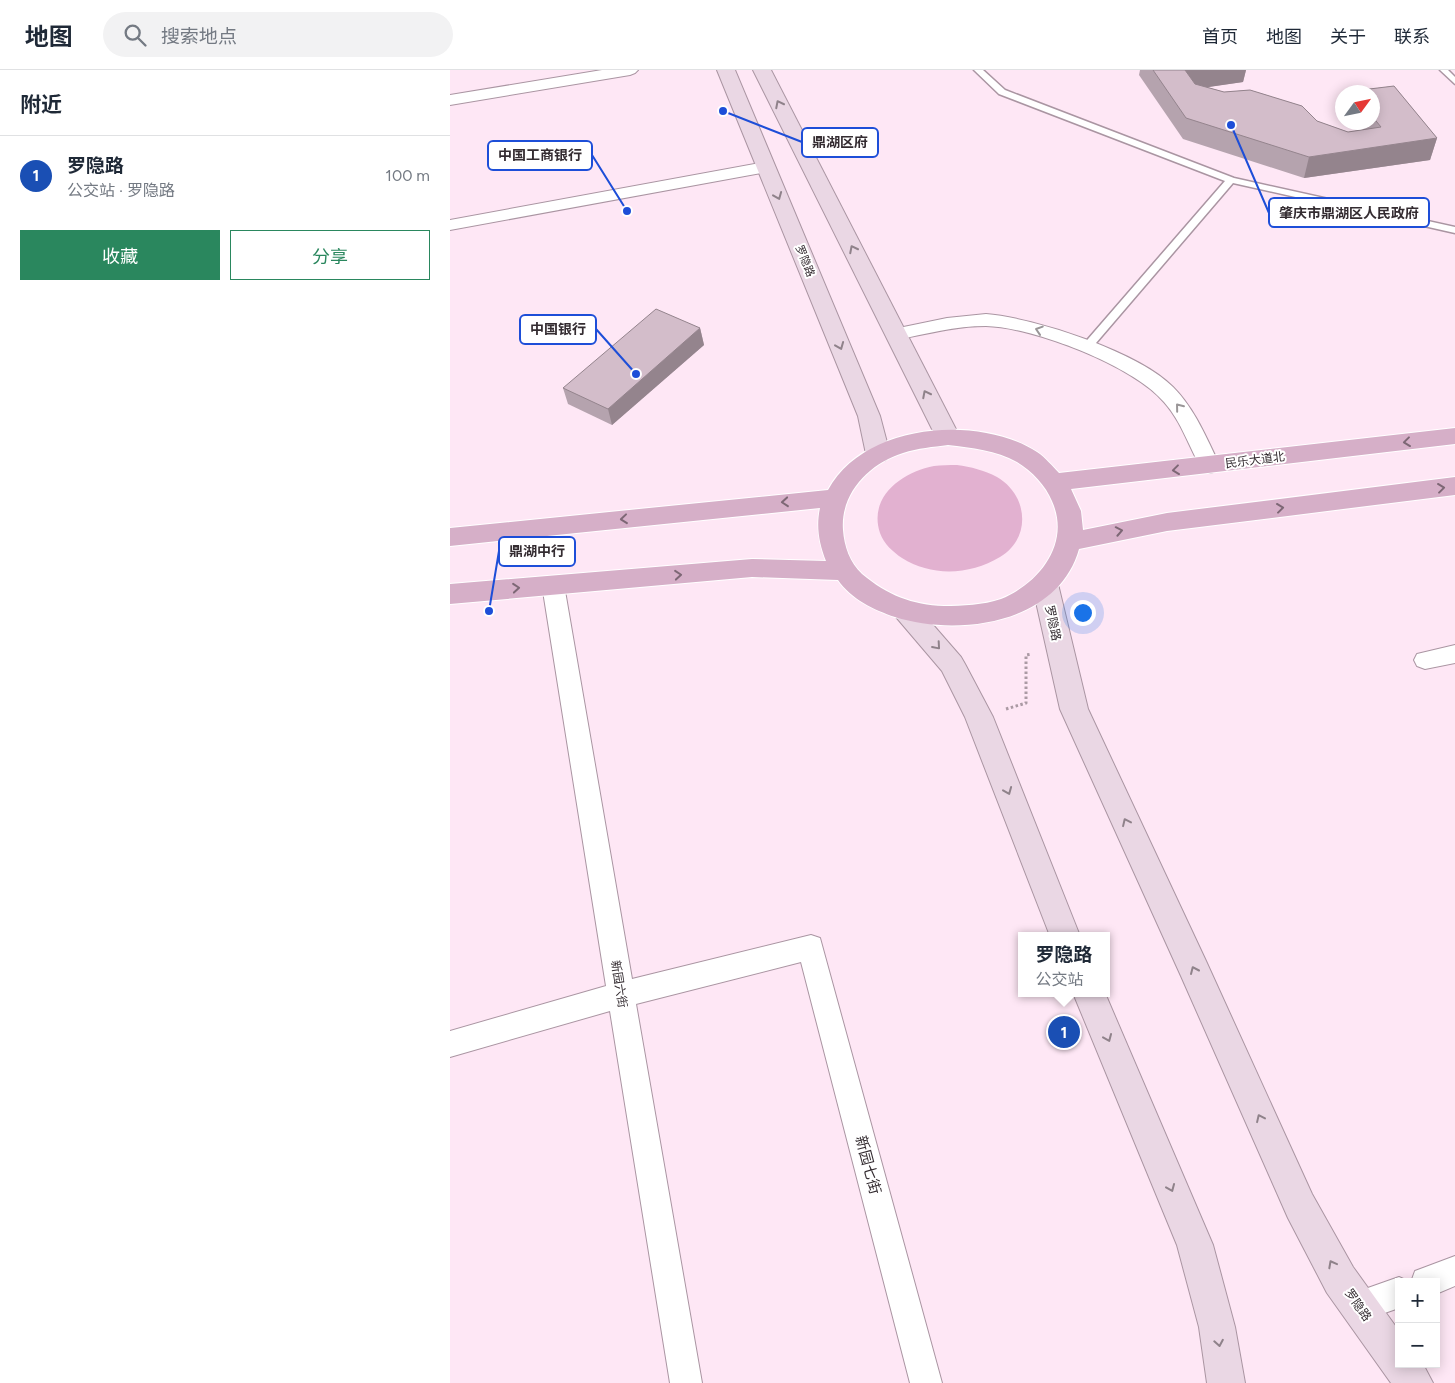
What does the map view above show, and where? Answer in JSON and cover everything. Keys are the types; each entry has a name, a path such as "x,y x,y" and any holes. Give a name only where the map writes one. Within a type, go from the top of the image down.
{"main road":[{"name":"罗隐路","path":"726,70 868,416 878,454"},
{"path":"762,70 948,437"},
{"name":"民乐大道北","path":"1056,482 1210,466 1455,436"},
{"path":"948,437 980,440 1010,449 1036,463 1056,482 1070,510 1071,541 1062,564 1045,584 1016,602 980,614 942,616 905,610 870,594 844,571 831,547 828,522 834,498 851,474 878,454 911,442 948,437"},
{"path":"1071,541 1167,522 1455,486"},
{"path":"450,537 834,498"},
{"path":"450,594 752,568 844,571"},
{"name":"罗隐路","path":"1045,584 1074,709 1195,971 1300,1206 1340,1280 1395,1356"},
{"path":"905,610 952,664 979,717 1064,932"},
{"path":"1091,997 1195,1245 1217,1327 1226,1383"},
{"name":"罗隐路","path":"1404,1368 1414,1383"}],"street":[{"path":"450,100 630,70"},
{"path":"450,225 766,167"},
{"path":"896,334 958,323 997,320 1037,329 1127,365 1165,390 1185,415 1210,466"},
{"name":"新园六街","path":"552,585 686,1383"},
{"path":"1425,660 1455,654"},
{"name":"新园七街","path":"621,995 811,948 926,1383"},
{"path":"450,1044 621,995"},
{"path":"1437,1278 1455,1271"},
{"path":"1359,1306 1395,1293"}],"lane":[{"path":"978,70 1002,92 1231,180 1455,230"},
{"path":"1444,70 1455,82"},
{"path":"1086,348 1231,180"}],"path":[{"path":"979,717 1026,703 1026,655 1059,648"}],"shaded area":[{"path":"957,465 987,472 997,477 1015,494 1020,505 1022,517 1017,539 1010,549 1000,557 988,563 964,570 938,571 914,564 902,558 886,544 880,533 879,508 883,498 890,488 910,474 934,466"}],"building":[{"path":"1153,70 1185,70 1195,84 1224,92 1250,90 1302,106 1317,121 1335,127 1335,130 1348,132 1380,130 1380,88 1394,86 1437,138 1309,157 1186,118"},
{"path":"656,309 700,328 608,409 563,388"}],"place":[{"name":"鼎湖区府","path":"723,111"},
{"name":"肇庆市鼎湖区人民政府","path":"1231,125"},
{"name":"中国工商银行","path":"627,211"},
{"name":"中国银行","path":"636,374"},
{"name":"鼎湖中行","path":"489,611"},
{"name":"罗隐路","path":"1064,1032"}]}
